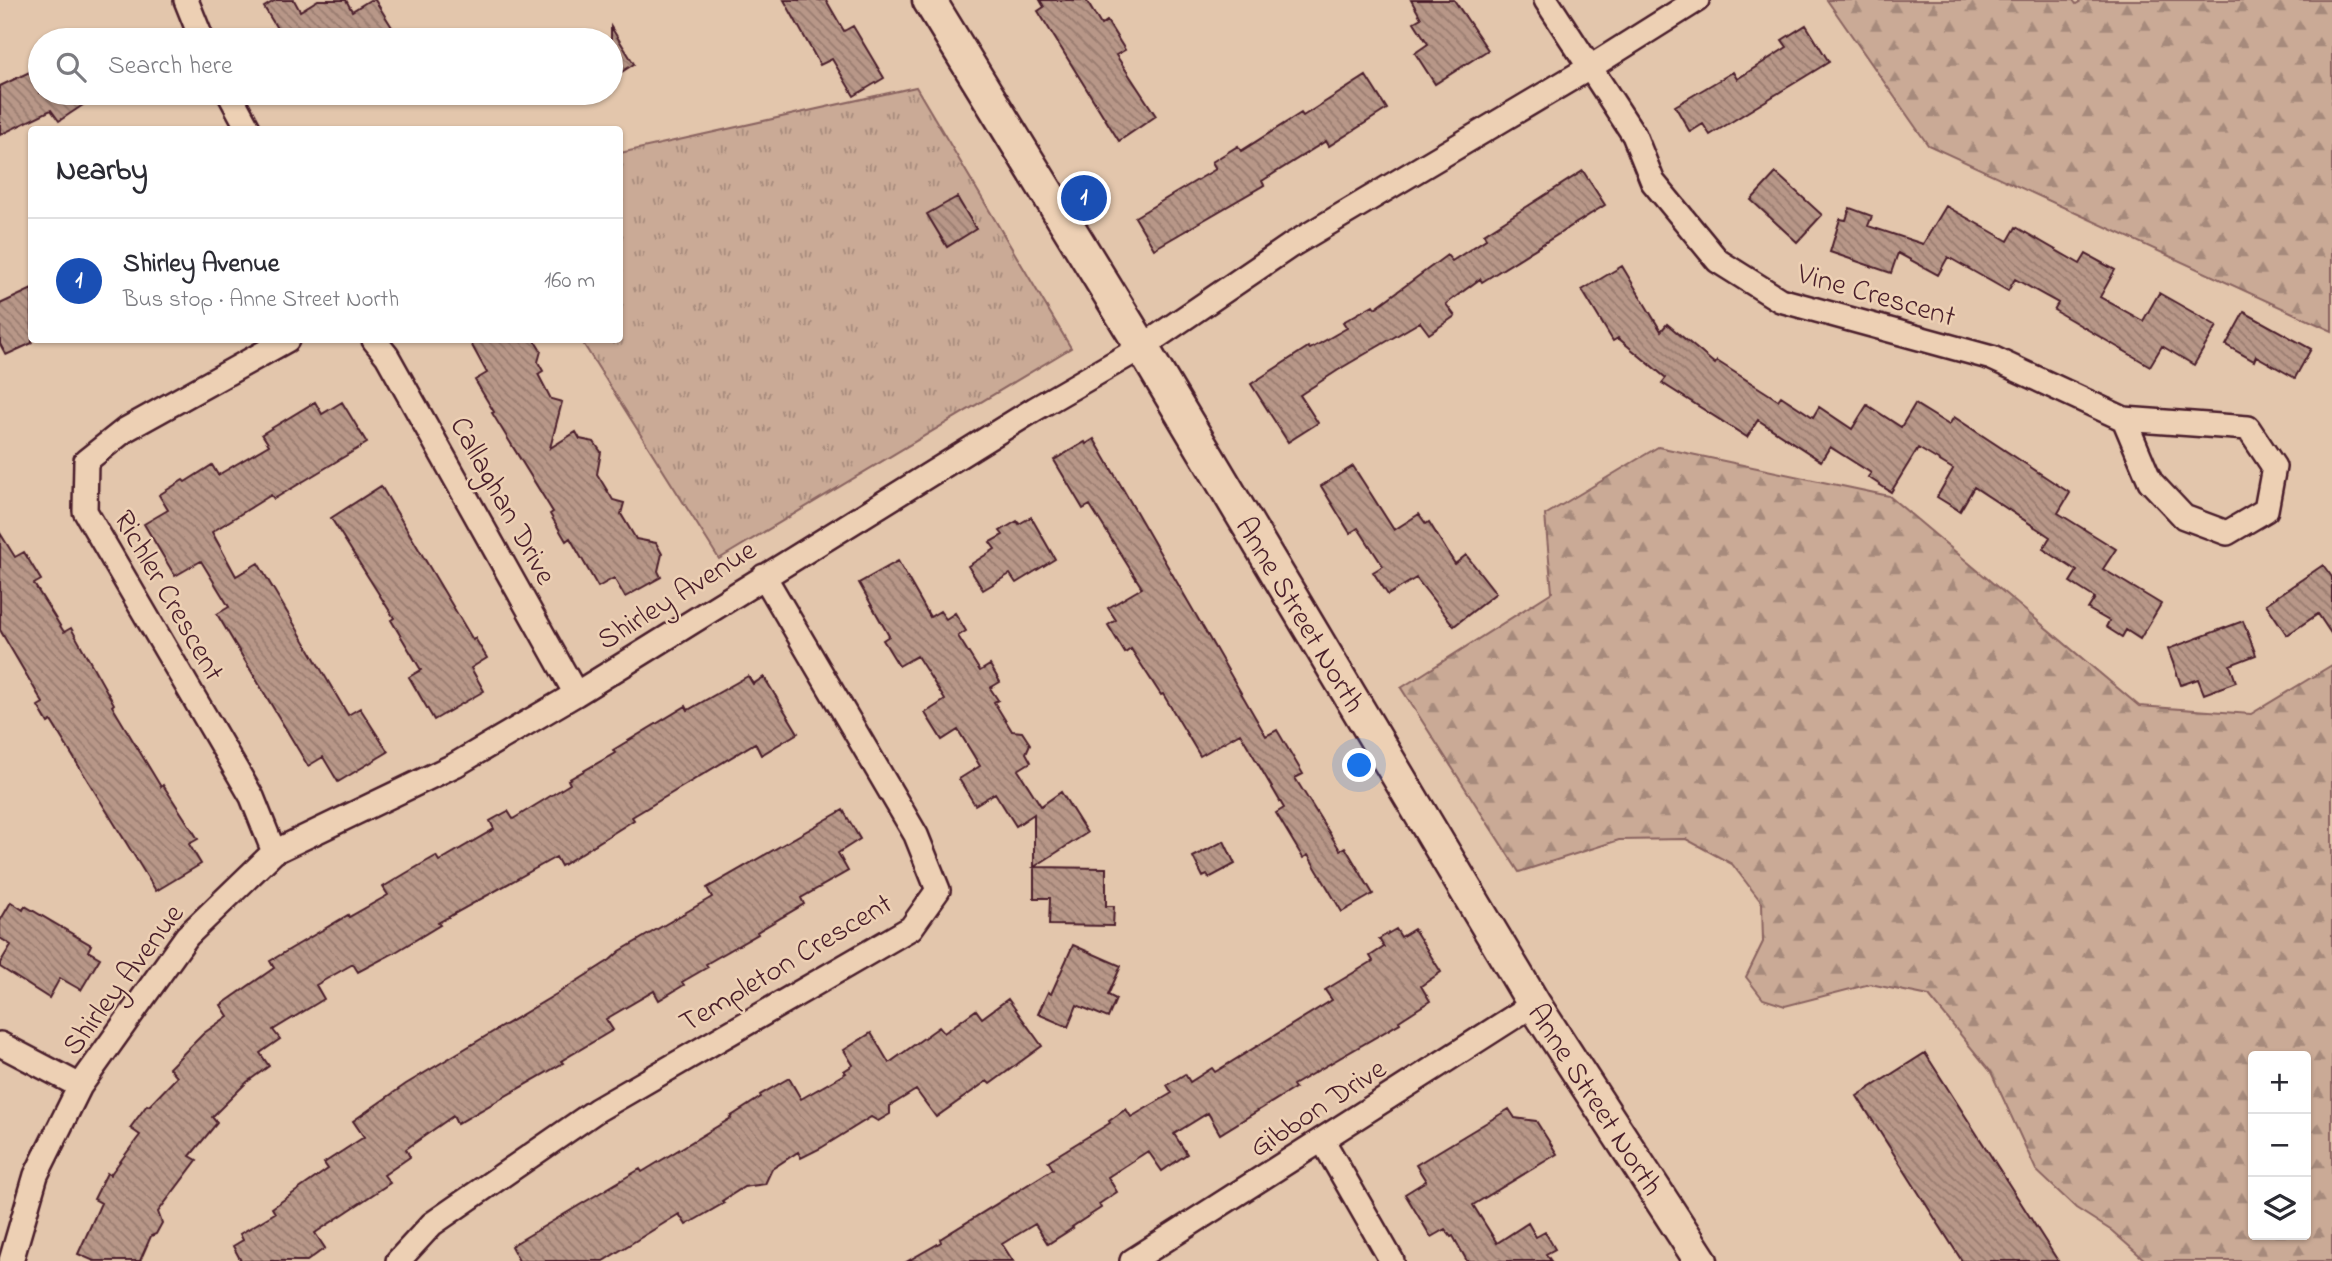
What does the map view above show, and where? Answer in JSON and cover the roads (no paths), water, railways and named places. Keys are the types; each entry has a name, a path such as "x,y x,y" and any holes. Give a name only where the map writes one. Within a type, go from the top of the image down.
{"street":[{"path":"186,0 197,28"},
{"name":"Anne Street North","path":"929,0 1142,347 1534,1004 1701,1261"},
{"name":"Vine Crescent","path":"1546,0 1634,135 1653,182 1718,261 1780,300 1992,358 2124,419 2248,428 2274,467 2266,510 2227,533 2184,517 2150,481 2124,419"},
{"name":"Shirley Avenue","path":"11,1261 36,1175 80,1086 187,936 274,852 454,765 576,694 1035,409 1142,347 1290,246 1698,0"},
{"path":"236,105 248,126"},
{"name":"Richler Crescent","path":"274,852 252,797 85,511 86,461 125,430 282,343"},
{"name":"Callaghan Drive","path":"376,343 387,356 576,694"},
{"name":"Templeton Crescent","path":"398,1261 432,1224 597,1110 911,928 939,890 916,835 764,576"},
{"name":"Gibbon Drive","path":"1132,1261 1534,1004"},
{"path":"0,1044 80,1086"},
{"path":"1323,1141 1392,1261"}],"place":[{"name":"Shirley Avenue","path":"1084,198"}]}
